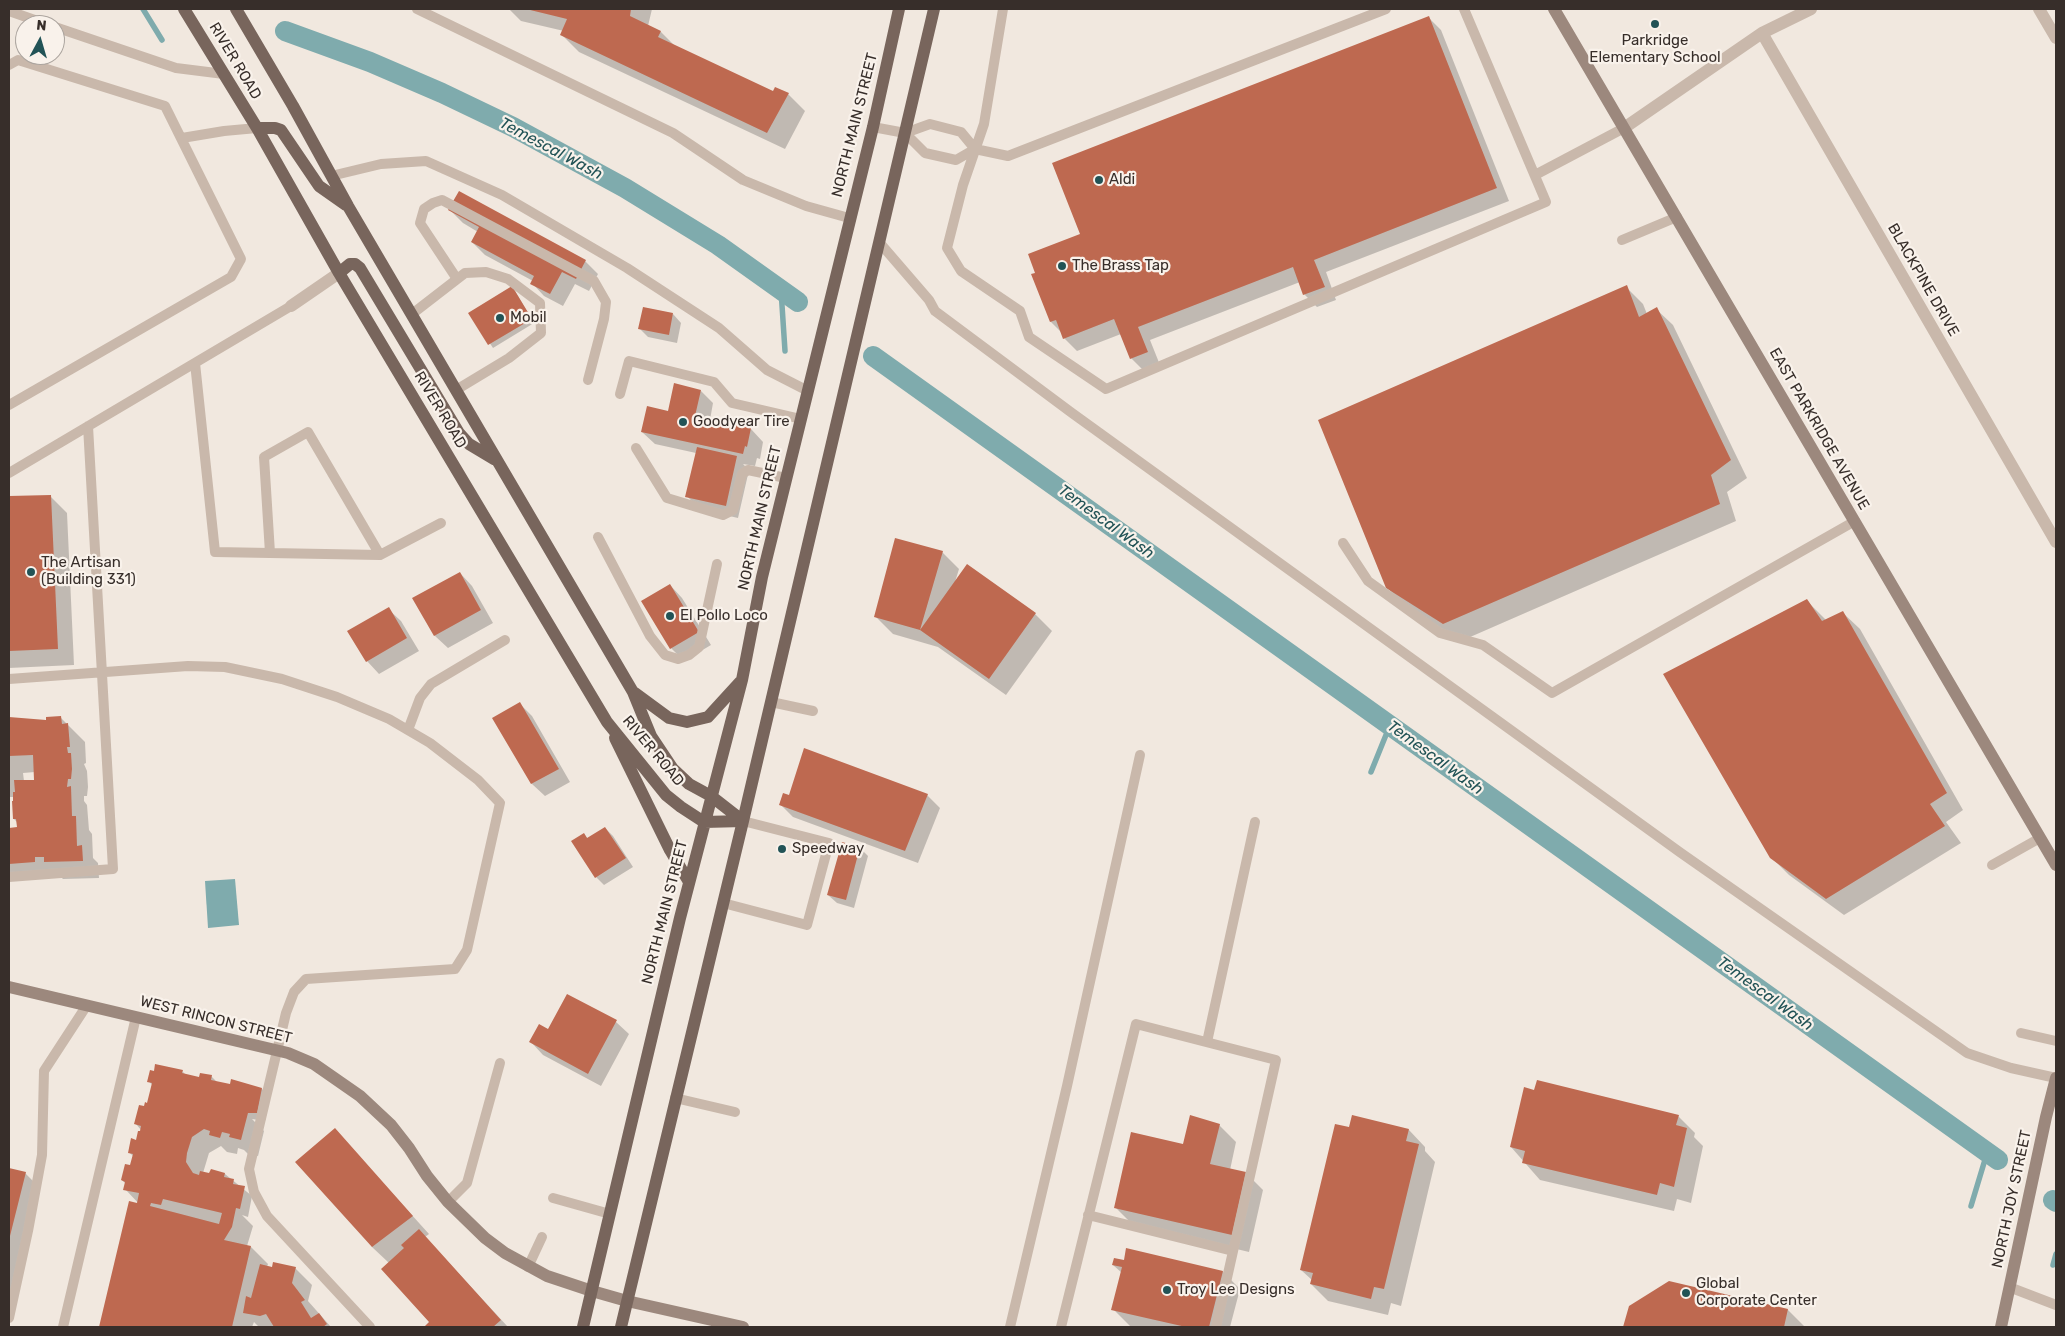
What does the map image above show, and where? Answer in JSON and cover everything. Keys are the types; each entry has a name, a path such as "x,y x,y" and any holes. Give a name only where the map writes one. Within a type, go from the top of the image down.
{"main road":[{"name":"RIVER ROAD","path":"184,9 257,128 339,273 608,722 666,795 704,822"},
{"name":"RIVER ROAD","path":"236,9 293,106 348,206 633,692 651,736 674,769 689,784 711,796 743,821"},
{"name":"NORTH MAIN STREET","path":"583,1327 689,882 742,680 762,577 899,9"},
{"path":"620,1327 743,821 934,9"},
{"path":"257,128 281,130 318,186 348,206"},
{"path":"339,273 350,264 355,264 360,268 459,432 469,444 496,460"},
{"path":"633,692 669,718 687,722 708,717 742,680"},
{"path":"608,722 626,763 670,850 689,882"},
{"path":"704,822 743,821"}],"street":[{"name":"EAST PARKRIDGE AVENUE","path":"1554,9 2056,865"},
{"path":"1624,128 1762,33 1811,9"},
{"path":"2039,9 2056,38"},
{"name":"BLACKPINE DRIVE","path":"1762,33 2056,542"},
{"path":"292,306 339,273"},
{"name":"WEST RINCON STREET","path":"9,987 277,1050 314,1064 365,1100 403,1139 427,1176 448,1202 485,1238 528,1267 552,1278 627,1301 743,1327"},
{"name":"NORTH JOY STREET","path":"2001,1327 2056,1078"}],"lane":[{"path":"417,9 673,133 743,180 806,206 849,218"},
{"path":"1003,9 984,124 963,185 947,248 961,271 1020,311 1029,337 1106,389 1546,202 1464,9"},
{"path":"872,127 905,133 930,124 961,132 975,149 1008,156 1386,9"},
{"path":"65,30 176,68 224,74"},
{"path":"9,65 18,60 165,106 241,259 231,277 9,405"},
{"path":"182,138 257,128"},
{"path":"1535,175 1624,128"},
{"path":"905,133 925,153 956,160 975,149"},
{"path":"331,176 381,164 426,161 502,195 627,268 719,328 767,370 807,394"},
{"path":"457,279 420,224 424,209 442,200 594,281 606,302 604,319 588,380"},
{"path":"1622,240 1677,217"},
{"path":"878,246 929,300 934,311 1681,852 1967,1053 2011,1068 2056,1078"},
{"path":"412,314 465,273 486,272 508,279 540,302 541,334 509,358 456,390"},
{"path":"9,473 292,306"},
{"path":"620,394 629,361 714,382 732,403 801,419"},
{"path":"195,363 215,552 380,555 442,523"},
{"path":"9,877 114,869 88,426"},
{"path":"270,553 264,457 308,432 380,555"},
{"path":"636,448 666,498 722,516 734,510 742,474 748,470 786,478"},
{"path":"1343,543 1368,581 1440,633 1483,645 1552,693 1855,521"},
{"path":"598,537 650,636 665,655 678,660 689,655 699,647 717,564"},
{"path":"408,730 420,698 431,684 505,640"},
{"path":"9,679 188,666 225,667 282,679 337,696 389,719 430,743 478,780 500,803 467,950 455,970 306,979 294,992 286,1013 248,1169 254,1192 267,1216 370,1327"},
{"path":"771,702 813,711"},
{"path":"1010,1327 1067,1086 1140,755"},
{"path":"723,903 807,925 829,843 743,821"},
{"path":"1207,1042 1255,822"},
{"path":"1992,865 2040,838"},
{"path":"9,1318 42,1156 44,1071 87,1005"},
{"path":"63,1327 136,1017"},
{"path":"1061,1327 1136,1024 1276,1060 1216,1327"},
{"path":"2021,1032 2056,1041"},
{"path":"448,1202 467,1182 500,1063"},
{"path":"676,1098 735,1112"},
{"path":"553,1198 610,1214"},
{"path":"1088,1215 1234,1251"},
{"path":"528,1267 542,1238"},
{"path":"2009,1287 2056,1305"}],"water":[{"path":"235,879 239,925 208,928 205,881"}],"building":[{"path":"526,9 631,9 630,16 661,31 658,37 773,91 775,87 789,93 767,133 560,35 567,19"},
{"path":"1429,16 1497,188 1314,260 1325,287 1303,295 1293,267 1138,327 1148,352 1130,359 1114,319 1063,339 1056,320 1050,322 1031,274 1035,273 1028,254 1080,234 1052,163"},
{"path":"459,191 586,260 576,279 562,272 550,294 530,284 534,276 471,242 479,227 448,210"},
{"path":"1627,285 1639,317 1657,307 1731,460 1711,475 1720,504 1443,624 1386,588 1318,420"},
{"path":"512,286 532,319 488,345 468,313"},
{"path":"643,307 673,313 669,335 638,329"},
{"name":"Goodyear Tire","path":"674,383 701,390 695,416 751,428 747,447 745,446 743,454 641,432 647,406 668,411"},
{"path":"697,447 737,456 726,506 685,497"},
{"name":"The Artisan (Building 331)","path":"51,495 58,649 9,651 9,496"},
{"path":"895,538 943,551 920,630 874,617"},
{"path":"967,564 1036,613 989,679 920,630"},
{"path":"460,572 481,610 434,636 412,598"},
{"name":"El Pollo Loco","path":"670,584 699,632 670,649 641,601"},
{"path":"1807,599 1822,621 1843,611 1947,793 1930,804 1945,826 1826,899 1770,858 1663,674"},
{"path":"389,607 407,638 366,662 347,631"},
{"path":"520,702 559,769 531,784 492,718"},
{"path":"61,716 62,724 68,723 70,747 67,747 68,753 71,753 72,769 71,779 68,779 67,787 71,786 72,816 76,816 77,846 82,845 83,861 44,862 44,857 35,857 35,862 9,864 9,828 17,827 16,819 13,819 14,780 34,780 33,755 9,756 9,717 46,720 46,717"},
{"path":"804,748 928,794 905,851 779,805 783,793 789,795"},
{"path":"605,827 626,858 595,878 571,841 584,833 587,838"},
{"path":"842,842 860,847 846,900 827,895"},
{"path":"567,994 617,1020 588,1074 529,1042 539,1024 548,1029"},
{"path":"155,1064 183,1070 182,1073 199,1077 200,1073 212,1075 211,1080 230,1084 231,1079 262,1088 257,1113 248,1113 241,1140 229,1137 230,1134 222,1132 220,1138 209,1135 210,1131 204,1129 192,1137 187,1153 186,1162 193,1173 199,1175 200,1171 209,1173 211,1169 225,1173 224,1177 234,1179 233,1184 245,1186 240,1209 236,1208 232,1227 224,1240 251,1246 232,1327 99,1327 129,1201 137,1203 139,1193 123,1190 125,1182 121,1180 125,1164 130,1165 133,1154 128,1153 131,1138 136,1140 138,1131 140,1131 141,1126 134,1124 139,1105 144,1106 145,1102 147,1103 152,1083 147,1082 150,1070 154,1071","holes":["163,1199 222,1213 219,1224 150,1206 151,1203 161,1205"]},
{"path":"1537,1080 1679,1115 1676,1125 1687,1128 1674,1187 1660,1183 1657,1195 1522,1163 1525,1151 1510,1147 1524,1087 1534,1090"},
{"path":"1190,1115 1220,1124 1210,1164 1246,1172 1232,1235 1114,1208 1131,1132 1183,1144"},
{"path":"1352,1115 1409,1129 1406,1141 1419,1144 1384,1289 1374,1287 1371,1299 1310,1284 1313,1273 1300,1270 1335,1124 1349,1127"},
{"path":"335,1128 413,1216 372,1247 295,1162"},
{"path":"9,1168 26,1172 9,1240"},
{"path":"419,1229 501,1320 493,1327 426,1327 429,1322 381,1269 404,1248 401,1245"},
{"name":"Troy Lee Designs","path":"1126,1248 1223,1271 1209,1327 1186,1327 1111,1310 1122,1267 1112,1265 1114,1258 1124,1260"},
{"path":"273,1262 296,1267 292,1283 305,1300 301,1302 311,1318 319,1313 327,1324 323,1327 274,1327 266,1314 260,1316 243,1313 246,1296 251,1298 260,1264 272,1267"},
{"name":"Global Corporate Center","path":"1669,1281 1788,1309 1784,1327 1623,1327 1629,1306"}],"waterway":[{"path":"143,9 162,40"},
{"name":"Temescal Wash","path":"285,31 370,62 442,93 513,127 625,188 718,245 798,302"},
{"path":"781,290 785,351"},
{"name":"Temescal Wash","path":"873,356 1998,1160"},
{"path":"1371,772 1390,725"},
{"path":"1971,1206 1987,1153"},
{"path":"2053,1265 2056,1254"}],"place":[{"name":"Parkridge Elementary School","path":"1655,24"},
{"name":"Aldi","path":"1099,180"},
{"name":"The Brass Tap","path":"1062,266"},
{"name":"Mobil","path":"500,318"},
{"name":"Goodyear Tire","path":"683,422"},
{"name":"The Artisan (Building 331)","path":"31,572"},
{"name":"El Pollo Loco","path":"670,616"},
{"name":"Speedway","path":"782,849"},
{"name":"Troy Lee Designs","path":"1167,1290"},
{"name":"Global Corporate Center","path":"1686,1293"}]}
